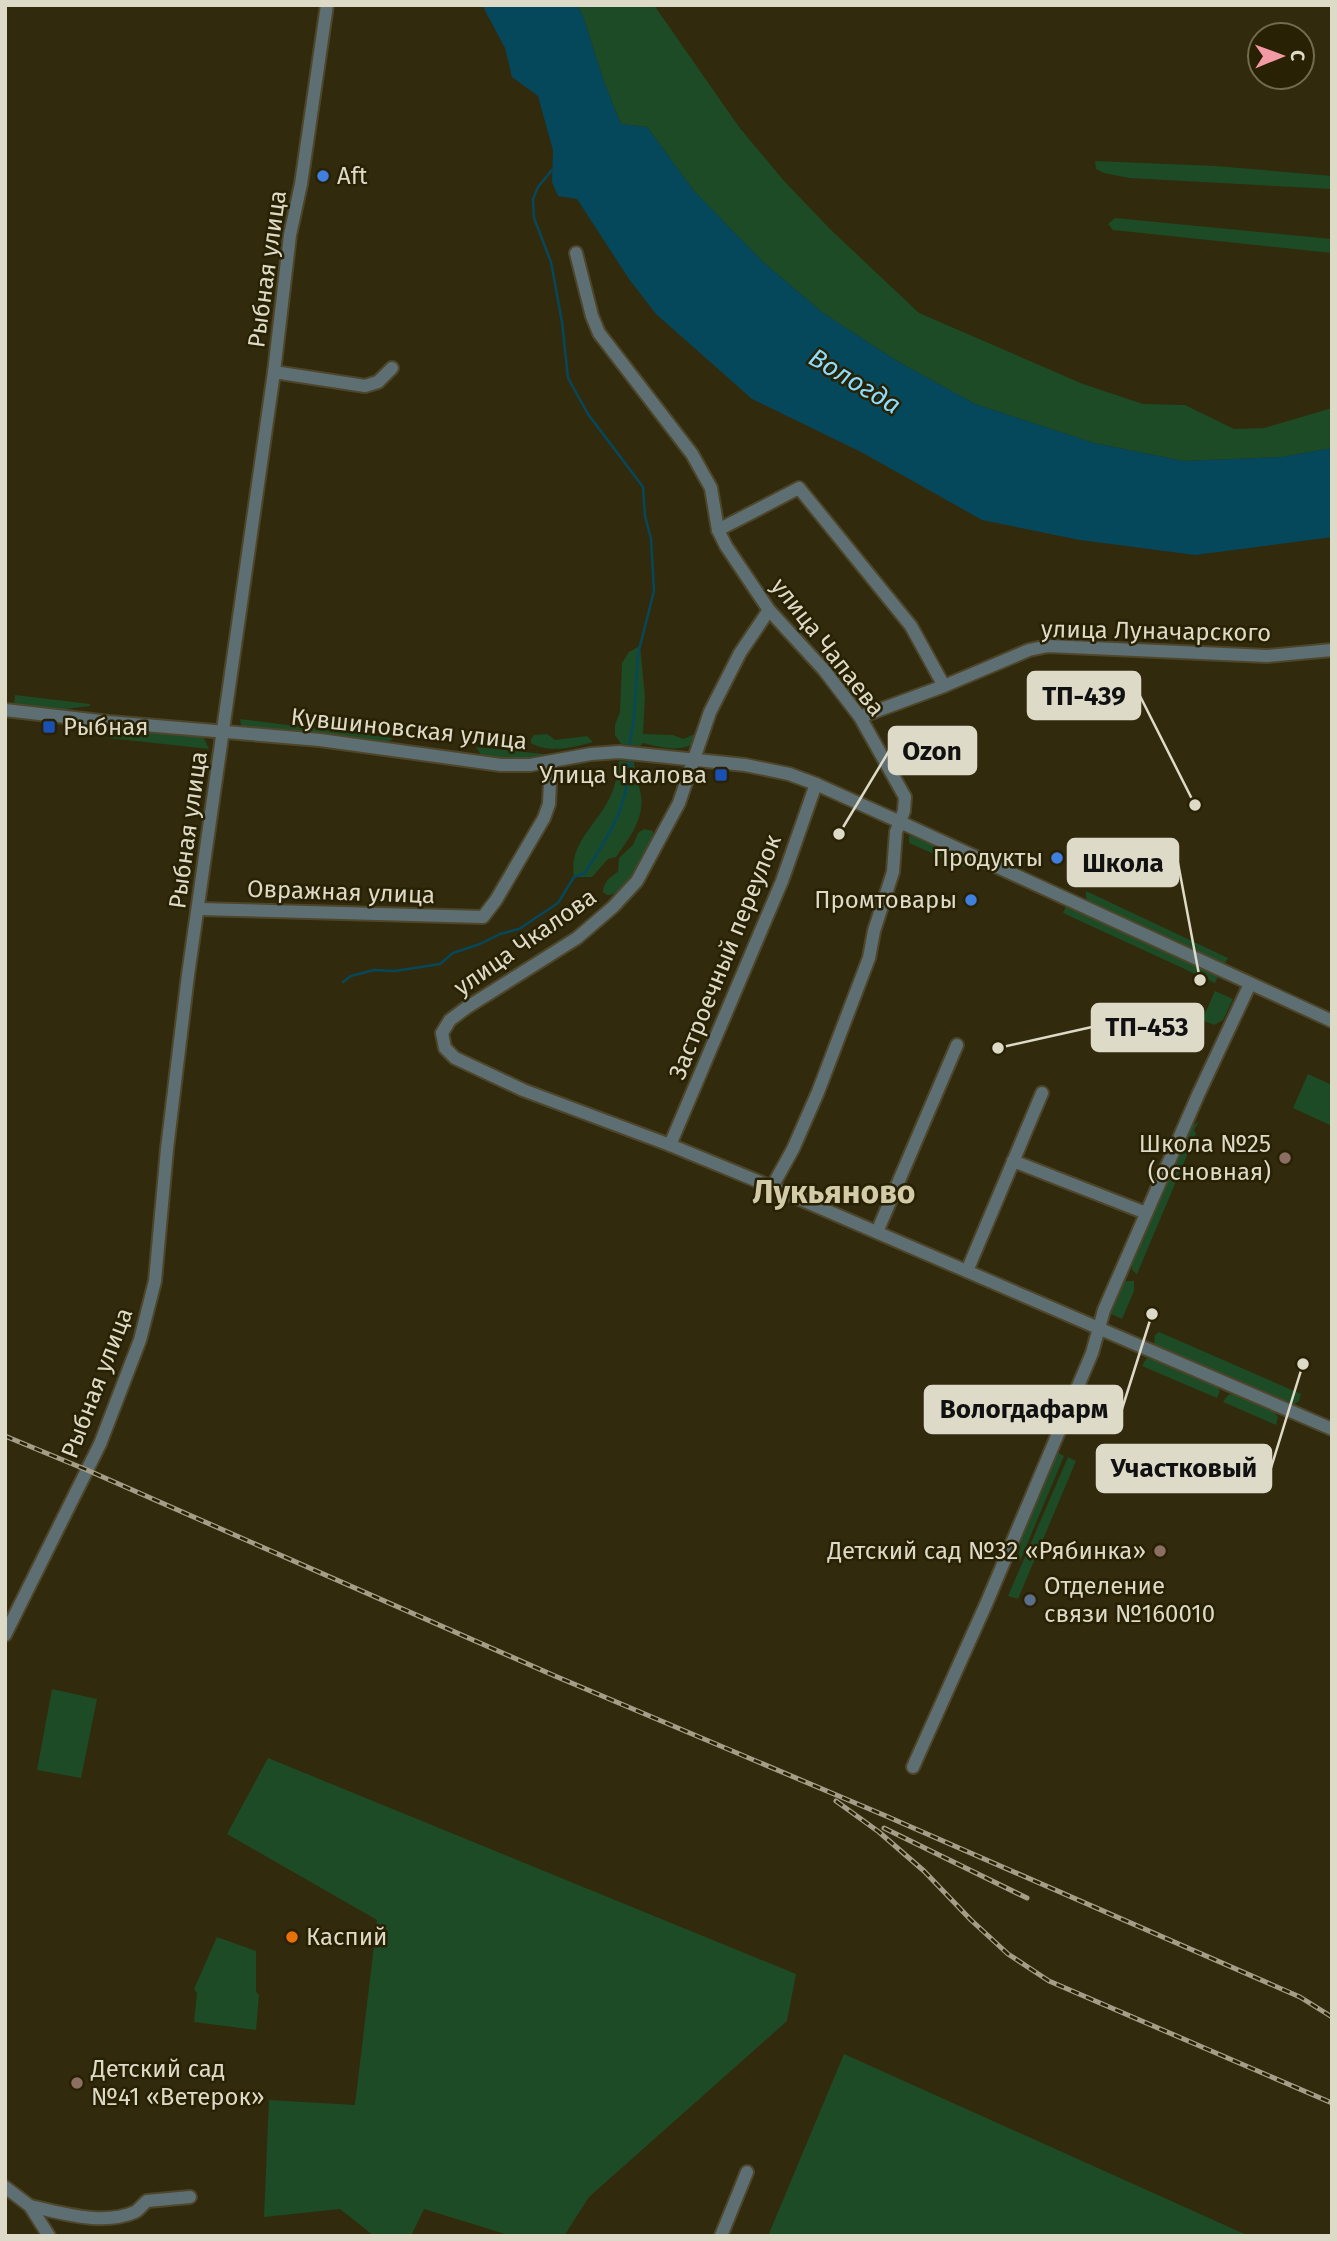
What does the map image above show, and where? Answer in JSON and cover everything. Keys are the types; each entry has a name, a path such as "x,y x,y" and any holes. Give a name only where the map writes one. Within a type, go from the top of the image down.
{"street":[{"name":"Рыбная улица","path":"5,1635 100,1444 143,1329 155,1281 180,1032 274,372 290,235 301,184 327,5"},
{"name":"улица Чапаева","path":"576,253 599,333 692,454 711,488 718,530 726,546 769,610 824,670 860,717 903,790 906,802 895,832 893,872 874,931 869,958 818,1092 793,1149 772,1187"},
{"path":"274,372 365,386 378,383 392,368"},
{"path":"718,530 799,488 911,626 944,686"},
{"name":"улица Чкалова","path":"670,1145 523,1090 469,1066 445,1048 442,1033 450,1020 466,1007 577,938 626,894 645,868 673,815 695,760 710,712 740,653 769,610"},
{"name":"улица Луначарского","path":"860,717 944,686 1029,650 1048,646 1267,656 1332,650"},
{"path":"5,710 222,731"},
{"name":"Кувшиновская улица","path":"222,731 320,740 484,763 551,763 592,754 619,752 767,769 816,784 1332,1021"},
{"name":"Овражная улица","path":"199,909 483,917 496,900 544,818 549,804 551,763"},
{"name":"Застроечный переулок","path":"670,1145 782,880 816,784"},
{"path":"912,1767 987,1602 1092,1353 1104,1310 1250,984"},
{"path":"877,1231 957,1045"},
{"path":"967,1272 1042,1093"},
{"path":"670,1145 877,1231 1332,1429"},
{"path":"1013,1161 1146,1213"},
{"path":"721,2236 747,2172"},
{"path":"5,2187 30,2206 49,2236"},
{"path":"30,2206 110,2218 136,2211 147,2201 190,2197"}],"green space":[{"path":"577,5 654,5 739,127 785,182 831,230 919,313 1083,384 1143,404 1185,405 1234,429 1264,428 1332,408 1332,448 1282,457 1183,461 1094,443 975,404 897,361 823,313 763,262 694,191 647,127 621,124"},
{"path":"1095,161 1216,166 1332,176 1332,189 1129,178 1096,169"},
{"path":"1115,218 1332,239 1332,253 1113,230 1108,224"},
{"path":"640,646 645,697 643,734 673,735 683,739 695,734 696,741 691,745 671,748 643,743 640,746 621,744 615,735 615,725 620,712 622,663 629,652"},
{"path":"15,695 90,706 57,710 14,705"},
{"path":"240,719 393,738 379,742 243,727"},
{"path":"116,728 198,735 204,738 209,749 109,738"},
{"path":"547,734 555,740 587,736 593,742 554,749 531,743 534,735"},
{"path":"476,747 553,755 508,760 481,755"},
{"path":"619,761 634,762 642,804 638,820 616,857 608,859 592,877 574,877 573,867 578,848 610,797"},
{"path":"644,829 653,831 644,860 623,888 607,895 603,892 605,885 618,872 619,858 633,845 638,833"},
{"path":"909,836 963,858 966,868 909,843"},
{"path":"1086,891 1228,958 1224,965 1092,904 1086,898"},
{"path":"1067,904 1219,974 1215,983 1063,913"},
{"path":"1215,991 1233,999 1223,1020 1214,1025 1202,1020"},
{"path":"1308,1074 1332,1085 1332,1126 1293,1108"},
{"path":"1199,1121 1194,1130 1196,1134 1137,1274 1132,1270 1132,1262 1191,1127"},
{"path":"1125,1281 1134,1281 1134,1291 1122,1319 1109,1313"},
{"path":"1159,1332 1301,1394 1299,1401 1292,1406 1160,1348 1154,1344 1155,1335"},
{"path":"1150,1357 1216,1384 1220,1391 1217,1398 1142,1366"},
{"path":"1233,1394 1274,1412 1278,1417 1276,1425 1223,1402 1228,1395"},
{"path":"1057,1452 1064,1456 1020,1561 1018,1557 1023,1533"},
{"path":"1068,1457 1076,1461 1018,1599 1008,1596"},
{"path":"52,1689 97,1699 81,1778 37,1770"},
{"path":"268,1758 796,1974 787,2021 589,2197 564,2236 512,2236 424,2209 411,2236 374,2236 340,2209 264,2217 269,2100 355,2105 377,1920 227,1834"},
{"path":"217,1937 256,1951 256,1992 259,1995 256,2030 194,2022 197,1993 194,1989"},
{"path":"844,2054 1249,2236 768,2236"}],"water":[{"name":"Вологда","path":"482,5 577,5 621,124 647,127 694,191 763,262 823,313 897,361 975,404 1094,443 1183,461 1282,457 1332,448 1332,537 1195,555 1080,540 982,520 863,453 752,399 656,314 629,279 577,199 558,196 552,182 553,150 538,96 512,77 505,48"}],"waterway":[{"path":"552,170 538,187 533,199 534,218 551,262 562,322 568,378 588,414 643,487 645,516 651,539 654,591 638,654 629,748"},
{"path":"343,982 351,976 374,970 395,971 440,964 453,953 519,929 558,903 574,877 585,873 616,819 625,792 630,758"}],"railway":[{"path":"5,1436 1300,1997 1332,2017"},
{"path":"836,1801 879,1832 924,1871 1008,1954 1049,1981 1332,2103"},
{"path":"884,1828 1027,1898"}],"place":[{"name":"Aft","path":"323,176"},
{"name":"Рыбная","path":"49,727"},
{"name":"Улица Чкалова","path":"721,775"},
{"name":"ТП-439","path":"1195,805"},
{"name":"Ozon","path":"839,834"},
{"name":"Продукты","path":"1057,858"},
{"name":"Промтовары","path":"971,900"},
{"name":"Школа","path":"1200,980"},
{"name":"ТП-453","path":"998,1048"},
{"name":"Школа №25 (основная)","path":"1285,1158"},
{"name":"Вологдафарм","path":"1152,1314"},
{"name":"Участковый","path":"1303,1364"},
{"name":"Детский сад №32 «Рябинка»","path":"1160,1551"},
{"name":"Отделение связи №160010","path":"1030,1600"},
{"name":"Каспий","path":"292,1937"},
{"name":"Детский сад №41 «Ветерок»","path":"77,2083"}],"district":[{"name":"Лукьяново","path":"834,1192"}]}
